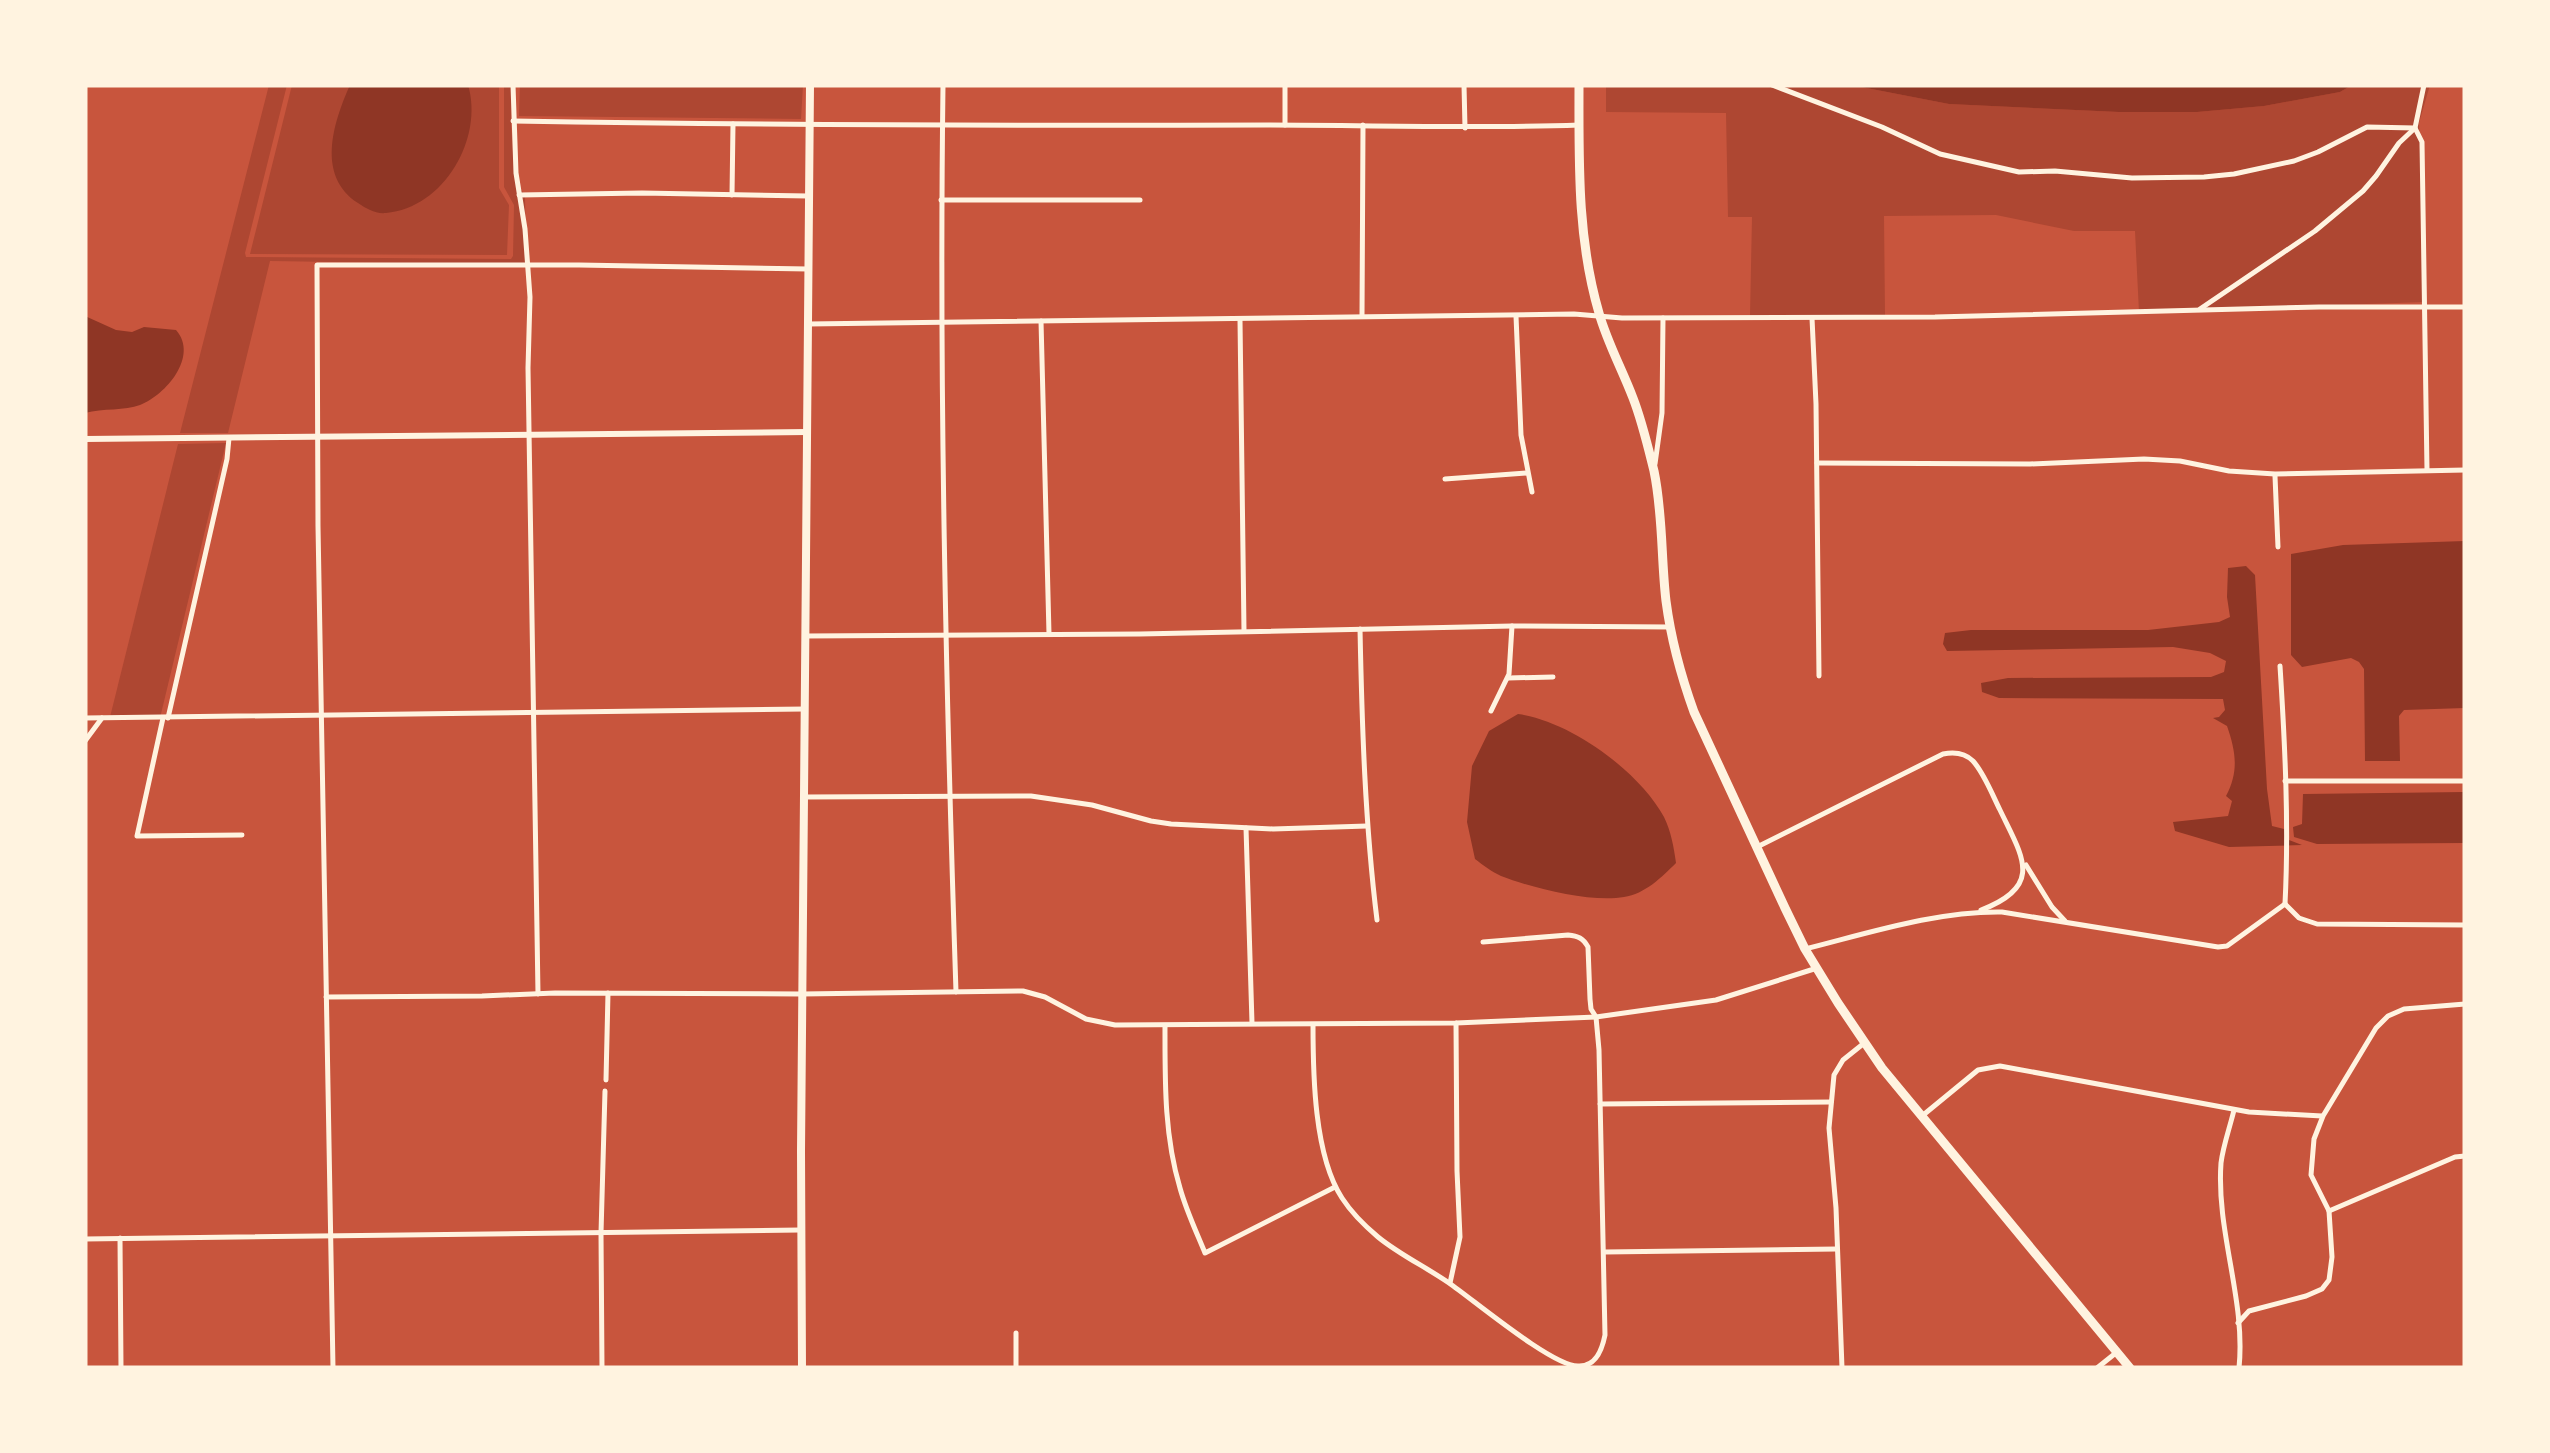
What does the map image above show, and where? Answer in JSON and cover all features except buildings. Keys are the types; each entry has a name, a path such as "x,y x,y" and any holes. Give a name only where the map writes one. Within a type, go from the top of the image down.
{"main road":[{"path":"802,1368 810,85"},
{"path":"1579,85 1582,229 1589,275 1600,316 1634,400 1654,472 1670,627 1694,712 1805,949 1864,1043 2130,1368"}],"street":[{"path":"513,85 518,195 528,265 538,994"},
{"path":"942,85 942,323 956,992"},
{"path":"1285,85 1285,125"},
{"path":"1464,85 1464,128"},
{"path":"1772,85 1940,154 2019,172 2204,177 2294,161 2368,127 2415,128"},
{"path":"2198,310 2335,215 2370,184 2399,143 2415,128 2424,85"},
{"path":"514,121 1464,128 1579,125"},
{"path":"732,195 733,124"},
{"path":"1362,316 1363,126"},
{"path":"2415,128 2422,142 2427,470"},
{"path":"518,195 808,196"},
{"path":"941,200 1140,200"},
{"path":"334,1368 318,526 317,266 808,269"},
{"path":"808,324 1516,314 1935,317 2465,306"},
{"path":"1516,314 1521,434 1532,492"},
{"path":"1240,318 1244,632"},
{"path":"1654,472 1662,413 1663,318"},
{"path":"1812,318 1819,676"},
{"path":"1041,321 1049,634"},
{"path":"85,439 807,432"},
{"path":"228,438 227,459 136,836 242,835"},
{"path":"1816,463 2030,464 2144,459 2275,474 2465,470"},
{"path":"1446,479 1528,473"},
{"path":"2275,474 2278,548"},
{"path":"1490,711 1508,678 1512,626"},
{"path":"805,636 1670,627"},
{"path":"1360,629 1367,826 1377,920"},
{"path":"2280,666 2286,781 2285,904 2299,918 2317,924 2465,925"},
{"path":"1508,678 1553,677"},
{"path":"85,718 804,708"},
{"path":"85,741 102,718"},
{"path":"1756,847 1952,752 1974,762 2024,862 2066,922"},
{"path":"2286,781 2465,781"},
{"path":"804,797 1030,796 1092,805 1151,821 1246,828 1367,826"},
{"path":"1246,828 1252,1023"},
{"path":"1978,912 2006,898 2021,877 2024,862"},
{"path":"1805,949 1942,916 1978,912 2002,912 2218,947 2232,944 2285,904"},
{"path":"1313,1025 1314,1100 1319,1127 1335,1187 1355,1215 1375,1234 1560,1362 1580,1367 1593,1362 1605,1334 1600,1104 1588,948 1584,940 1568,935 1483,942"},
{"path":"326,997 1023,991 1099,1023 1456,1023 1596,1017 1716,1000 1816,968"},
{"path":"606,1080 608,993"},
{"path":"2238,1324 2249,1311 2306,1296 2326,1286 2332,1268 2329,1210 2311,1175 2314,1139 2323,1116 2376,1028 2404,1008 2465,1004"},
{"path":"1450,1283 1461,1220 1456,1023"},
{"path":"1165,1026 1167,1123 1174,1163 1186,1208 1205,1253 1335,1187"},
{"path":"1842,1368 1831,1102 1837,1068 1864,1043"},
{"path":"1922,1116 1978,1070 2000,1066 2234,1110 2323,1116"},
{"path":"602,1368 605,1091"},
{"path":"1600,1104 1831,1102"},
{"path":"2234,1110 2221,1160 2221,1180 2240,1344 2239,1368"},
{"path":"2329,1210 2465,1156"},
{"path":"85,1239 800,1230"},
{"path":"120,1238 121,1368"},
{"path":"1604,1252 1837,1249"},
{"path":"1016,1333 1016,1368"},
{"path":"2098,1368 2117,1352"}],"shaded area":[{"path":"269,85 287,85 246,257 511,259 514,205 504,187 504,85 512,85 515,182 525,195 526,265 270,261 228,433 180,433"},
{"path":"292,85 499,85 499,188 509,205 507,255 250,254"},
{"path":"350,85 468,85 470,127 464,147 455,167 426,198 407,208 382,213 365,207 345,192 337,179 332,148 338,116"},
{"path":"520,85 803,85 801,119 519,116"},
{"path":"1606,85 1851,85 1949,104 2197,112 2264,106 2340,92 2352,85 2430,85 2419,123 2425,302 2139,312 2135,231 2074,231 1996,215 1884,216 1885,315 1750,316 1752,217 1728,217 1726,113 1606,112"},
{"path":"1851,85 2352,85 2340,92 2264,106 2197,112 2119,112 1949,104"},
{"path":"85,316 116,330 176,330 184,351 182,363 169,384 140,405 85,413"},
{"path":"226,443 160,718 110,717 178,444"},
{"path":"2465,541 2465,708 2404,710 2399,716 2400,761 2365,761 2364,669 2351,658 2302,667 2291,655 2291,554 2343,545"},
{"path":"2246,566 2255,575 2272,826 2288,830 2289,840 2302,845 2229,847 2175,831 2173,822 2228,816 2232,801 2226,796 2233,778 2234,753 2227,726 2213,718 2225,710 2223,699 1999,698 1982,692 1981,683 2008,678 2211,677 2224,672 2226,661 2210,653 2173,647 1947,651 1943,644 1945,633 1971,630 2148,630 2219,622 2230,617 2228,568"},
{"path":"1518,714 1580,738 1638,782 1664,817 1676,863 1646,889 1611,898 1579,896 1529,885 1498,874 1475,859 1467,822 1472,766 1489,731"},
{"path":"2465,792 2465,843 2317,844 2294,837 2293,827 2302,824 2303,794"}]}
